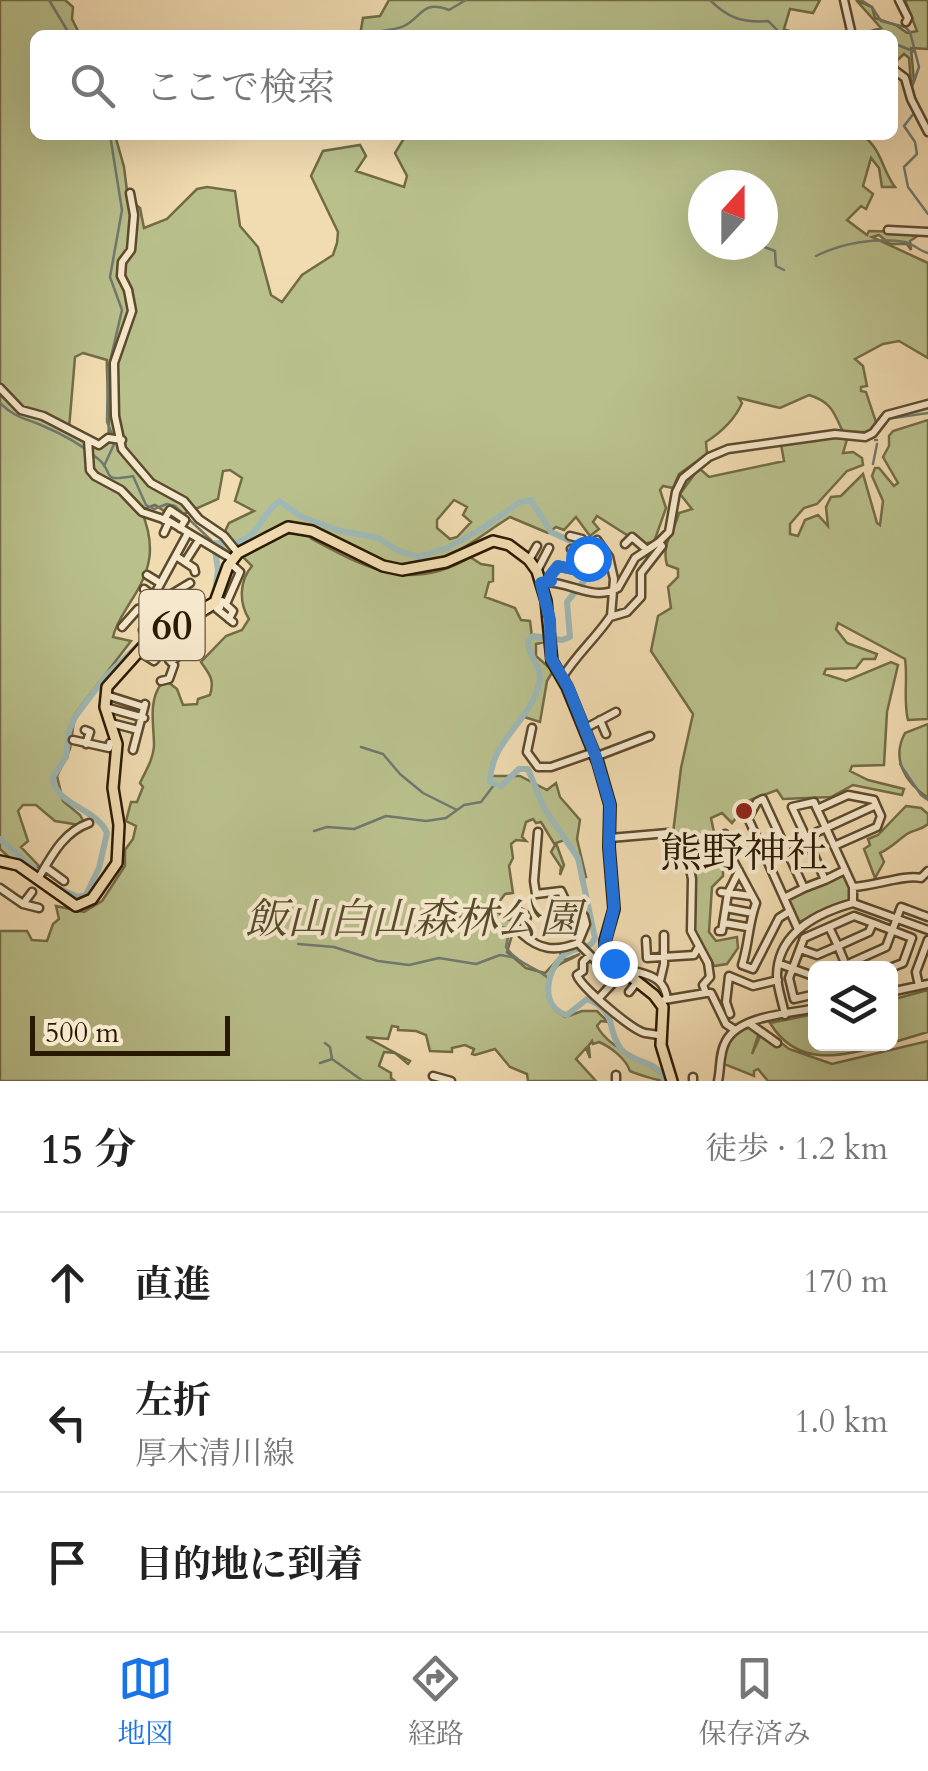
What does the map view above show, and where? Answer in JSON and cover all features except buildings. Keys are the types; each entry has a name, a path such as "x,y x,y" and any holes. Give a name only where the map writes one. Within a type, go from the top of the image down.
{"main road":[{"name":"60","path":"0,861 18,865 70,904 82,906 92,899 117,863 119,832 113,788 117,743 104,695 110,681 148,636 208,609 220,596 233,556 280,529 296,526 397,570 438,564 493,541 509,545 534,566"},
{"path":"534,566 548,580 553,664 594,754 610,805 614,908 604,947 614,963 664,1001 662,1051 672,1081"}],"street":[{"path":"844,0 851,30"},
{"path":"899,6 906,20"},
{"path":"847,13 861,16"},
{"path":"898,73 904,78 928,132"},
{"path":"130,193 134,215 131,250 122,262 121,276 132,311 114,363 115,416 123,454 151,483 184,501 199,519 226,537 240,572 218,609 231,621"},
{"path":"888,230 928,232"},
{"path":"0,388 21,410 43,416 99,445 109,438 122,440"},
{"path":"575,538 571,548 586,554 590,566 577,570 558,564 548,580 598,595 613,592 624,581 634,560 659,542 670,528 681,481 712,455 728,449 835,434 865,437 887,415 928,404"},
{"path":"88,440 92,472 122,490 142,512 233,556"},
{"path":"164,533 167,521"},
{"path":"144,611 176,556 184,531"},
{"path":"624,544 632,537 646,549"},
{"path":"562,678 612,616 614,579 609,557 598,540"},
{"path":"185,562 200,541"},
{"path":"612,616 627,612 642,596 640,577 662,546 659,542"},
{"path":"534,566 537,546"},
{"path":"534,566 549,548"},
{"path":"176,556 195,572"},
{"path":"147,576 160,582"},
{"path":"122,627 190,583"},
{"path":"144,589 160,601"},
{"path":"138,651 154,661 189,621 225,603"},
{"path":"144,611 150,618 148,636"},
{"path":"593,642 607,636"},
{"path":"168,648 174,666"},
{"path":"161,681 169,679 187,649"},
{"path":"104,695 145,706 135,750 117,743"},
{"path":"105,707 144,718"},
{"path":"583,729 616,712"},
{"path":"600,720 606,734"},
{"path":"111,723 138,730"},
{"path":"532,728 527,752 538,768 650,736"},
{"path":"84,730 90,732 85,747"},
{"path":"73,740 85,747 109,748 110,743 135,740"},
{"path":"818,808 848,795 874,800 881,816 877,827 834,846"},
{"path":"722,840 724,851 740,870 756,904 742,965 753,969 786,915 784,898 748,818 757,802 763,799 804,888"},
{"path":"825,880 792,807 814,802 818,808 853,888 853,903"},
{"path":"765,855 876,805"},
{"path":"38,878 49,849 74,828 89,824"},
{"path":"538,832 536,894 560,891 568,906 584,916 586,924 578,944"},
{"path":"610,838 668,833 687,854 692,879 691,931 708,968 709,978 703,985 706,993"},
{"path":"45,867 64,881"},
{"path":"722,919 725,892 740,870"},
{"path":"784,898 845,870"},
{"path":"853,888 878,886 908,874 921,878 928,871"},
{"path":"0,888 23,904 39,908"},
{"path":"725,892 751,891"},
{"path":"23,904 32,892"},
{"path":"786,1015 778,980 780,964 798,927 853,903 928,930"},
{"path":"858,961 886,947 901,907 928,917"},
{"path":"519,912 527,916 522,934 534,945 562,949 578,944"},
{"path":"722,919 753,912"},
{"path":"786,915 798,927"},
{"path":"808,996 794,999 790,978 804,938 854,916 912,938 903,962 898,964"},
{"path":"722,919 750,926"},
{"path":"800,950 817,956 869,932 872,923"},
{"path":"829,927 842,961"},
{"path":"660,981 664,935"},
{"path":"919,986 916,972 928,940"},
{"path":"664,945 646,943 646,958 694,955 698,948"},
{"path":"578,944 603,966 614,963"},
{"path":"589,955 577,976 581,986 619,1018 643,1032 661,1036"},
{"path":"780,964 808,975"},
{"path":"599,998 624,970"},
{"path":"629,992 638,972 664,984 664,1001 710,994 726,1024 736,1030"},
{"path":"729,1010 728,975 753,986 778,980"},
{"path":"898,990 928,984"},
{"path":"718,1081 724,1046 736,1030 749,1023 808,1010"},
{"path":"749,1023 777,1043"},
{"path":"433,1076 451,1081"}],"green space":[{"name":"飯山白山森林公園","path":"0,0 65,0 73,7 72,19 78,30 30,30 30,140 116,140 128,199 140,208 144,228 167,219 197,189 235,191 240,226 258,247 271,295 282,302 302,275 333,255 337,243 338,232 311,176 323,151 360,145 366,156 356,171 404,187 407,176 395,153 403,140 867,140 874,147 895,187 882,187 879,168 871,158 863,186 873,194 866,209 861,206 847,220 867,235 869,231 914,232 911,250 907,244 890,244 879,235 872,237 928,263 928,358 899,341 883,344 855,359 863,366 867,386 861,387 861,391 866,392 876,422 870,432 843,432 827,405 809,395 780,408 739,398 742,403 735,415 706,442 707,454 679,474 673,488 663,486 660,490 666,508 654,542 641,544 597,516 593,522 599,529 590,536 576,517 564,530 556,527 548,533 510,517 446,557 405,566 310,538 390,573 429,574 470,557 493,566 493,581 489,582 485,597 515,608 521,620 530,621 532,637 544,638 545,642 536,644 536,656 553,671 547,681 540,722 524,717 497,751 491,776 520,776 547,790 556,783 560,797 580,820 577,839 586,877 581,879 580,866 567,839 556,843 564,865 560,875 561,867 551,852 555,845 541,822 533,819 526,822 522,837 526,841 511,844 513,893 505,894 494,909 507,920 512,918 509,929 513,932 507,952 526,968 545,973 561,956 560,951 565,960 580,954 559,964 548,980 548,995 554,1008 566,1017 597,1011 608,1022 601,1021 597,1026 603,1035 666,1081 630,1071 613,1050 592,1041 587,1048 590,1058 586,1048 576,1059 596,1081 528,1081 527,1074 510,1067 495,1049 475,1055 474,1049 465,1045 452,1048 452,1052 430,1051 426,1035 392,1026 388,1039 366,1037 410,1061 408,1064 395,1053 384,1052 379,1066 391,1073 395,1081 0,1081 0,931 27,931 32,940 47,941 59,919 56,906 84,912 102,901 125,866 125,850 133,839 136,826 126,821 131,802 137,802 143,787 140,783 152,756 157,691 168,682 177,689 183,705 197,704 198,699 210,695 209,673 201,662 226,636 242,630 249,619 242,592 252,566 243,557 294,533 274,529 229,555 222,551 220,542 229,523 254,511 235,501 242,478 230,470 223,471 218,499 184,514 170,515 155,505 141,510 149,534 150,557 113,637 131,641 75,714 70,749 57,776 63,801 80,815 86,826 55,821 36,805 23,805 18,811 28,841 21,847 39,866 30,876 0,849","holes":["83,353 107,360 109,429 107,444 69,429 75,357","454,500 467,507 463,515 471,522 457,537 450,539 437,528 437,520"]},
{"path":"389,0 820,0 813,13 790,9 784,29 787,30 361,30 363,18 380,16"},
{"path":"856,0 872,7 875,18 907,33 917,31 905,0 928,0 928,49 911,48 914,81 911,82 909,58 904,54 898,59 898,30 874,30 881,28"},
{"path":"928,420 928,719 908,720 905,659 838,623 836,629 847,643 877,654 875,659 863,659 856,668 826,669 824,674 846,681 891,662 898,665 887,712 884,765 852,766 850,771 904,789 902,795 853,785 831,797 783,799 777,790 750,800 732,823 722,813 711,818 716,842 706,852 723,864 723,876 712,887 709,932 716,941 737,937 738,948 727,964 714,966 693,931 694,855 673,833 693,714 651,651 658,616 671,608 668,587 678,577 678,569 667,565 667,544 679,513 692,509 680,494 699,468 709,477 784,461 781,444 848,436 843,453 853,452 862,458 863,465 847,471 817,504 804,508 790,524 790,534 798,536 805,520 818,515 828,526 826,507 831,497 841,496 863,474 880,525 883,501 872,476 875,468 894,486 898,483 883,457 889,436 893,431"},
{"path":"928,724 928,798 907,777 899,752 905,733"},
{"path":"906,806 921,808 928,814 928,824 880,853 884,862 875,878 864,849 870,845 868,839 878,835"},
{"path":"844,874 851,888 850,901 797,923 787,898"},
{"path":"928,990 928,1032 898,1041 898,998"},
{"path":"808,1015 808,1051 858,1051 838,1055 808,1053 781,1038 770,1023"},
{"path":"748,1027 759,1033 752,1054 762,1032 767,1032 789,1049 832,1064 928,1041 928,1081 768,1081 758,1069 754,1076 724,1064 730,1041"}],"waterway":[{"path":"49,0 67,30"},
{"path":"390,30 404,26 428,8 449,10 466,0"},
{"path":"710,0 729,15 768,21 777,30"},
{"path":"861,0 872,7 881,21 910,32 919,67 912,87 918,108 904,126 915,142 917,154 904,167 908,187 928,214"},
{"path":"898,45 915,52"},
{"path":"111,140 122,210 110,277 122,310 108,370 107,422 112,434"},
{"path":"816,256 848,245 883,240 905,242 928,253"},
{"path":"776,260 776,266 784,270"},
{"path":"0,403 85,448 103,463 111,477 133,476 146,505 154,509 167,504 175,506 214,543"},
{"path":"887,419 928,413"},
{"path":"104,466 115,442"},
{"path":"873,464 877,444"},
{"path":"215,593 218,570 214,543 248,537 279,501 302,517 337,530 378,538 418,557 447,548 520,502 531,500 551,532 592,551 596,566 567,602 570,637 562,640 533,636 528,640 539,684 528,709 496,755 490,782 501,786 519,769 528,769 544,808 578,858 595,938 555,965 548,985 552,1003 567,1015 587,999 597,1004 608,1015 621,1049 657,1069 664,1081"},
{"path":"60,889 78,897 86,895 99,868 107,833 94,818 60,794 53,777 66,757 75,717 106,676 144,640"},
{"path":"361,747 383,754 423,793 457,810"},
{"path":"900,764 928,800"},
{"path":"314,831 327,827 354,829 386,816 426,821 446,818 464,805 481,802 494,785"},
{"path":"0,839 42,876"},
{"path":"458,916 505,928 506,947 511,953 548,978"},
{"path":"298,944 334,947 378,961 409,965 439,958 476,964 500,955 517,958"},
{"path":"325,1043 332,1059 363,1081"},
{"path":"320,1063 332,1059"}],"place":[{"name":"熊野神社","path":"744,811"}],"route":[{"path":"588,558 588,568 558,566 550,576 551,581 541,583 550,620 551,658 568,687 610,805 614,908 604,947 614,963"}]}
